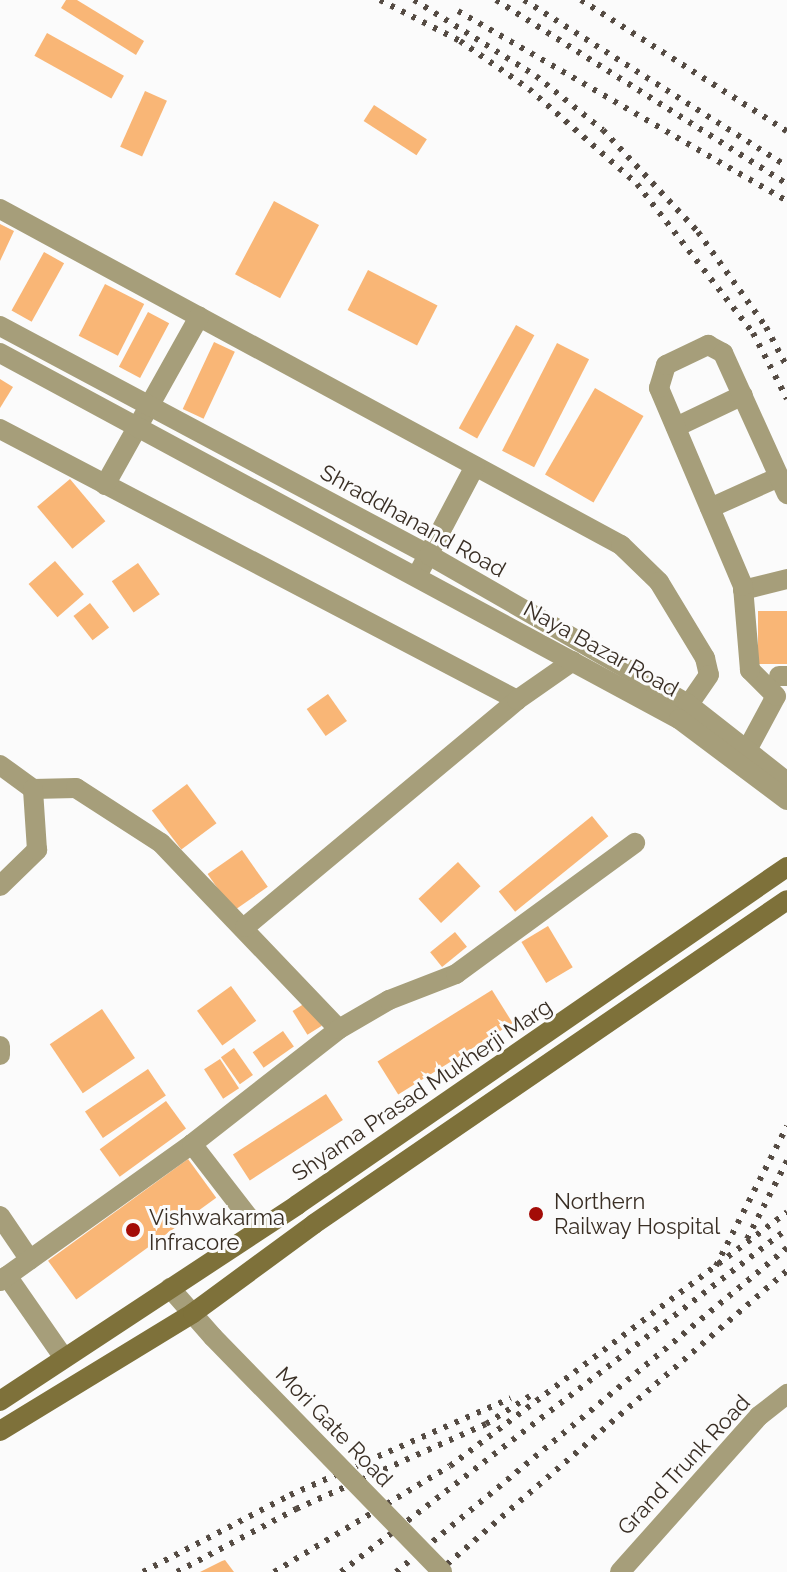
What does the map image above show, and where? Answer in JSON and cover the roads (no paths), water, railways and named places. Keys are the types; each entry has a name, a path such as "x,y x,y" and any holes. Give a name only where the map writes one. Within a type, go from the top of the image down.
{"main road":[{"name":"Shyama Prasad Mukherji Marg","path":"0,1401 257,1228 297,1205 787,867"},
{"path":"0,1431 193,1313 314,1224 787,900"},
{"path":"297,1205 314,1224"}],"street":[{"path":"0,209 621,545 659,582 705,658 709,675 683,712"},
{"path":"105,485 134,424 199,317"},
{"name":"Shraddhanand Road","path":"0,326 429,555 747,750 787,782"},
{"path":"710,508 783,485 723,353 700,347 666,365 659,378 676,427 743,590 750,670 776,702 747,750"},
{"name":"Naya Bazar Road","path":"0,353 573,661 683,712 787,800"},
{"path":"676,427 743,395"},
{"path":"0,429 517,700"},
{"path":"417,576 475,466"},
{"path":"743,590 787,579"},
{"path":"245,927 517,700 573,661"},
{"path":"0,765 33,789 82,791 173,853 339,1029"},
{"path":"0,886 37,850 33,789"},
{"path":"64,1358 4,1278 192,1144 339,1029 389,1000 456,974 635,843"},
{"path":"0,1046 0,1055"},
{"path":"192,1144 257,1228"},
{"path":"0,1216 30,1260"},
{"name":"Mori Gate Road","path":"170,1288 213,1337 442,1572"},
{"name":"Grand Trunk Road","path":"620,1572 759,1416 787,1394"}],"railway":[{"path":"380,0 460,41 529,89 637,184 753,333 787,399"},
{"path":"414,0 536,76 603,130 698,232 766,327 787,367"},
{"path":"496,0 787,184"},
{"path":"524,0 787,166"},
{"path":"581,0 787,131"},
{"path":"458,11 787,201"},
{"path":"716,1266 787,1126"},
{"path":"747,1239 787,1161"},
{"path":"274,1572 450,1466 787,1212"},
{"path":"341,1572 787,1229"},
{"path":"396,1572 787,1248"},
{"path":"438,1572 787,1271"},
{"path":"177,1572 296,1509 486,1424 530,1396"},
{"path":"143,1572 290,1495 511,1398"}],"place":[{"name":"Northern Railway Hospital","path":"536,1214"},
{"name":"Vishwakarma Infracore","path":"133,1230"}]}
